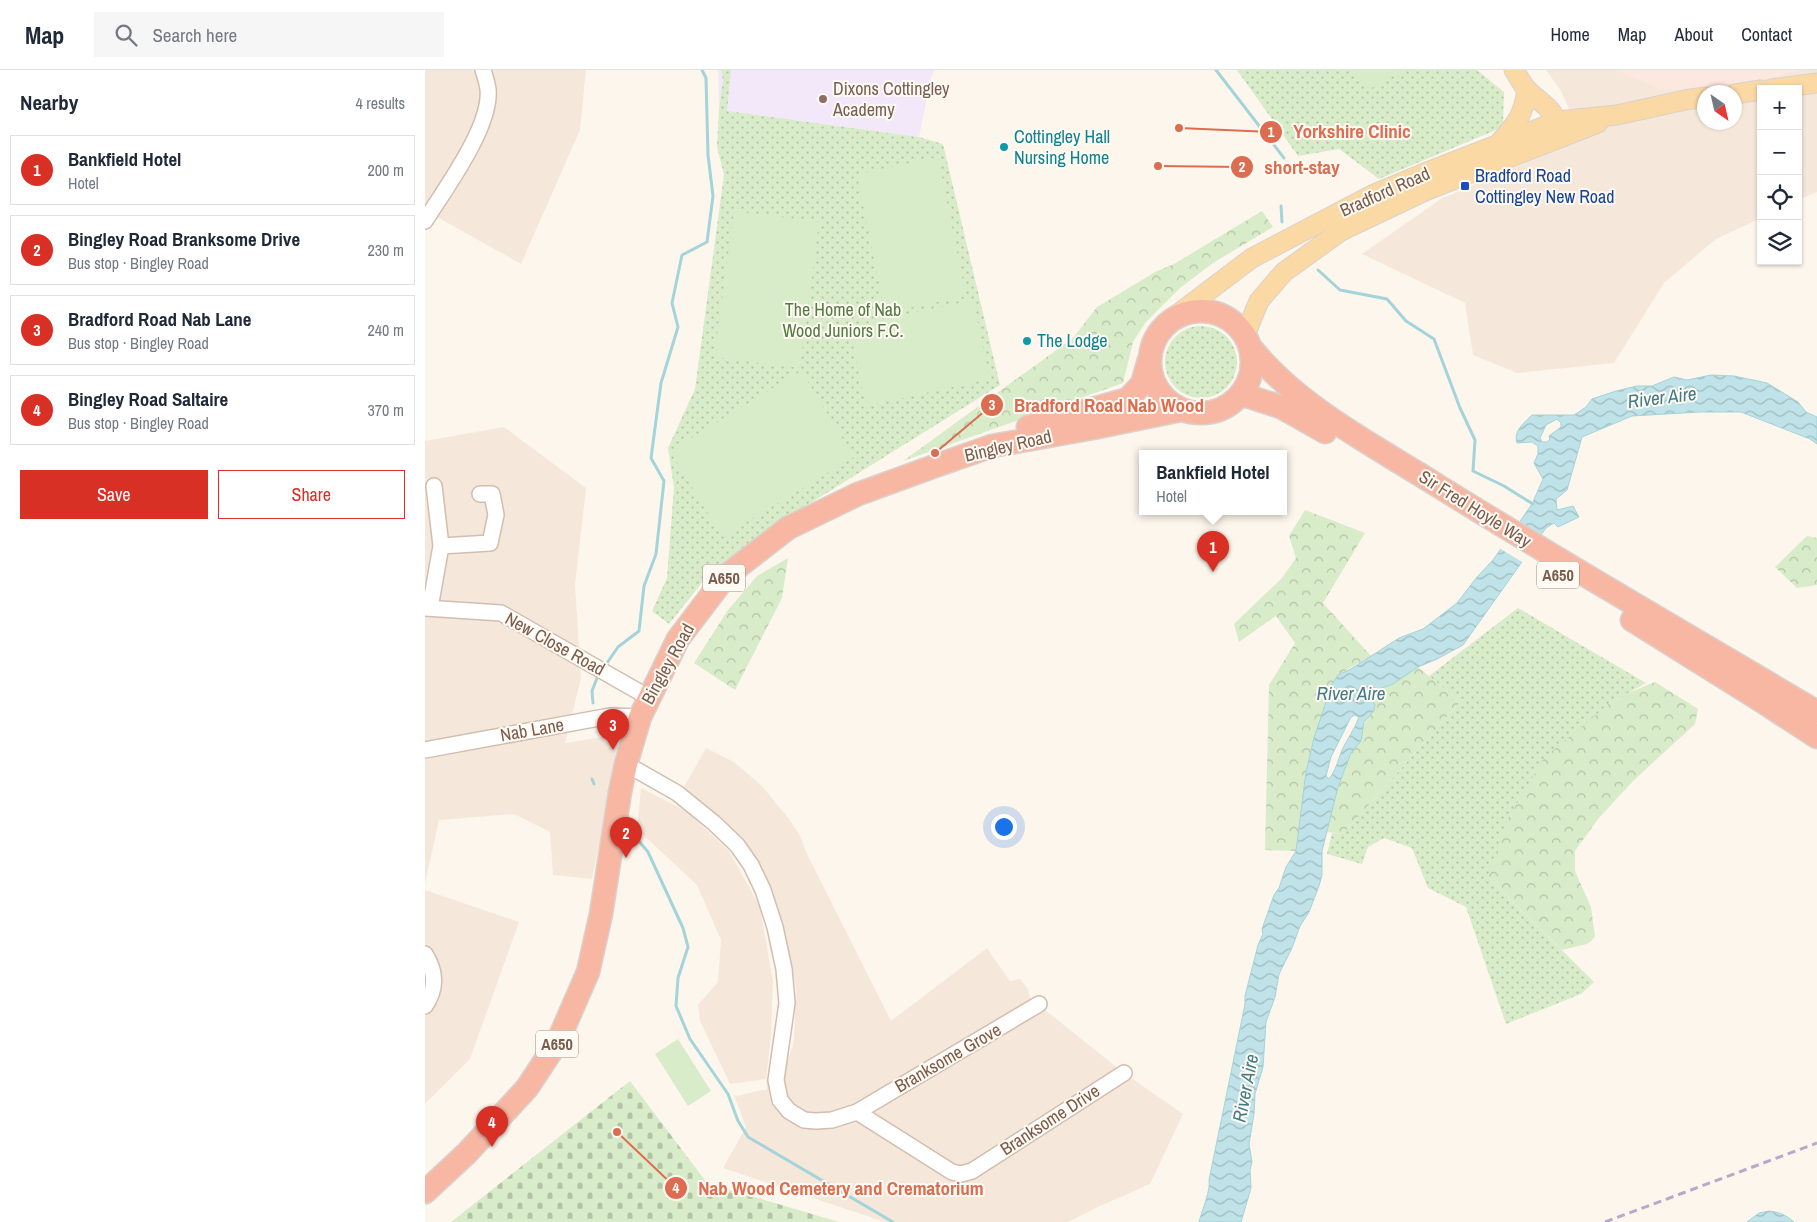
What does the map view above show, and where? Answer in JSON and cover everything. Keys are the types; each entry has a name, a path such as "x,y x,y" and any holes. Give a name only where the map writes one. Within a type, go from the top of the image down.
{"highway":[{"name":"A650","path":"992,446 1029,426 1128,399 1142,384 1152,343 1161,328 1174,317 1191,311 1208,310 1221,314 1235,322 1248,341"},
{"path":"1241,394 1251,372 1252,364 1248,341"},
{"name":"Sir Fred Hoyle Way","path":"1248,341 1274,375 1301,399 1360,445"},
{"name":"A650","path":"1149,360 1151,376 1157,390 1181,410 1197,413 1213,412 1228,405 1241,394"},
{"name":"Sir Fred Hoyle Way","path":"1241,394 1281,407 1360,445 1528,542 1765,692 1817,737"},
{"name":"Bingley Road","path":"425,1192 467,1153 527,1088 558,1041 588,972 601,914 626,764 644,707 678,639 726,576 789,528 858,494 992,446 1181,410"},
{"name":"Sir Fred Hoyle Way","path":"1765,692 1817,712"}],"main road":[{"path":"1522,82 1539,128 1557,134"},
{"path":"1522,82 1543,102 1557,134"},
{"path":"1499,144 1515,125 1522,82"},
{"path":"1802,85 1817,83"},
{"path":"1742,93 1757,91"},
{"name":"Bradford Road","path":"1248,341 1259,301 1284,272 1341,231 1425,191 1557,134 1617,115 1697,98"},
{"name":"Bradford Road","path":"1174,317 1252,258 1372,195 1539,128"}],"street":[{"path":"425,221 477,136 486,113 488,90 483,70"},
{"path":"427,608 441,546 437,496 434,486"},
{"path":"441,546 490,543 496,515 492,494 480,494"},
{"name":"New Close Road","path":"427,608 501,613 644,707"},
{"name":"Nab Lane","path":"425,750 610,716 644,707"},
{"path":"626,764 677,793 737,845 751,865 763,890 775,927 784,969 787,1003 776,1080 780,1100 789,1112 804,1120 832,1120 857,1112"},
{"path":"425,954 433,971 434,986 425,1006"},
{"name":"Branksome Grove","path":"857,1112 1039,1004"},
{"name":"Branksome Drive","path":"857,1112 952,1172 961,1174 972,1171 1123,1074"}],"shaded area":[{"path":"425,70 586,70 580,130 521,264 439,218 425,227"},
{"name":"Dixons Cottingley Academy","path":"718,70 936,70 932,74 919,137 719,110"},
{"path":"1546,70 1817,70 1817,192 1802,198 1802,85 1757,85 1757,220 1716,239 1664,283 1614,363 1517,373 1473,355 1465,303 1362,254 1441,199 1582,139 1561,91"},
{"path":"1616,70 1797,70 1775,77 1721,85 1697,85 1697,89 1687,90 1660,89"},
{"path":"504,427 586,488 575,585 581,678 565,743 622,734 592,879 553,875 550,832 514,814 439,820 425,884 425,441"},
{"path":"706,748 734,762 761,785 789,819 800,836 807,854 891,1021 987,948 1010,981 1020,979 1028,989 1030,998 1124,1073 1183,1114 1150,1184 1068,1222 885,1222 723,1168 746,1127 734,1095 738,1096 767,1090 766,1079 783,1075 794,1042 796,988 787,943 761,872 683,789"},
{"path":"641,788 686,811 729,851 760,907 773,981 771,1036 766,1079 730,1084 700,1021 698,1005 718,982 721,940 697,885 637,829"},
{"path":"425,890 519,922 470,1059 425,1104"}],"green space":[{"name":"The Home of Nab Wood Juniors F.C.","path":"721,70 731,70 727,111 919,137 943,144 1000,385 780,522 708,575 669,624 652,611 667,578 674,487 668,448 695,389 724,175 717,147 723,80"},
{"path":"1237,70 1477,70 1504,92 1503,127 1379,179 1339,149 1298,156"},
{"path":"1355,70 1405,70 1366,91"},
{"path":"938,157 966,296 885,313 857,174"},
{"path":"734,211 819,222 800,368 714,357"},
{"path":"1262,211 1273,227 1213,263 1180,288 1145,323 1133,342 1123,383 903,461 1073,338 1097,307 1157,271 1174,264"},
{"path":"973,300 990,379 866,406 849,327"},
{"path":"1208,326 1227,336 1235,348 1237,362 1235,376 1227,388 1215,396 1194,398 1175,388 1167,376 1165,355 1175,336 1187,328"},
{"path":"801,371 854,457 722,537 670,451"},
{"path":"1305,510 1365,533 1323,603 1371,656 1338,675 1306,772 1296,851 1265,850 1269,685 1295,643 1276,616 1239,642 1234,624 1282,578 1296,558 1289,536"},
{"path":"1807,536 1817,538 1817,585 1797,588 1775,567"},
{"path":"788,558 782,598 735,690 694,663 728,610 757,576"},
{"path":"1518,608 1646,683 1610,703 1488,877 1594,982 1581,994 1506,1024 1466,907 1428,888 1412,848 1384,838 1368,847 1362,864 1327,854 1332,833 1343,834 1460,702 1429,676"},
{"path":"1418,667 1460,702 1343,834 1327,832 1335,796 1343,772 1368,717 1374,711 1372,700 1374,694"},
{"path":"1655,682 1698,709 1695,724 1633,781 1598,819 1575,851 1575,871 1591,907 1595,937 1587,944 1562,950 1488,877 1507,820 1544,758 1610,703"},
{"path":"678,1039 711,1091 688,1106 655,1054"},
{"path":"630,1081 707,1183 839,1222 451,1222"}],"water":[{"name":"River Aire","path":"1711,375 1734,376 1767,383 1798,402 1806,412 1817,417 1817,444 1810,439 1741,412 1700,412 1632,416 1582,437 1567,490 1556,499 1557,510 1573,506 1579,517 1558,527 1554,523 1546,528 1463,645 1418,667 1374,694 1372,700 1375,705 1374,711 1364,722 1361,741 1351,753 1338,787 1322,851 1322,875 1319,886 1309,912 1300,926 1279,974 1275,997 1266,1022 1263,1067 1255,1094 1249,1144 1252,1162 1250,1170 1251,1188 1241,1222 1199,1222 1209,1189 1209,1180 1245,1004 1245,996 1258,945 1263,934 1262,929 1286,867 1296,851 1306,772 1314,738 1332,684 1338,675 1351,669 1399,638 1423,629 1457,603 1493,560 1532,504 1543,479 1534,463 1538,454 1538,446 1532,442 1517,443 1516,439 1520,428 1532,415 1574,415 1586,407 1592,399 1616,391 1637,386 1652,386 1674,377 1687,380","holes":["1557,419 1561,423 1561,427 1549,436 1550,439 1547,442 1542,442 1540,438 1546,425","1355,715 1359,717 1329,779 1326,776 1331,757 1351,717"]},
{"path":"1769,1211 1782,1214 1794,1222 1747,1222 1759,1213"}],"pier":[{"path":"1516,523 1542,539 1524,563 1499,548"}],"waterway":[{"path":"607,663 618,647 639,631 644,586 656,554 664,481 651,458 661,383 678,327 672,303 682,255 707,242 713,196 708,155 706,78 702,70"},
{"path":"1216,70 1284,158"},
{"path":"1291,167 1295,172"},
{"path":"1281,206 1282,222"},
{"path":"1318,270 1340,290 1387,299 1406,321 1434,339 1460,408 1475,440 1473,471 1504,486 1533,504"},
{"path":"593,703 592,691 597,678"},
{"path":"592,779 594,784"},
{"path":"632,833 648,852 683,928 688,947 678,978 676,1006 690,1039 728,1094 738,1121 748,1137 893,1222"}],"railway":[{"path":"1605,1222 1817,1143"}],"place":[{"name":"Dixons Cottingley Academy","path":"823,99"},
{"name":"Yorkshire Clinic","path":"1179,128"},
{"name":"Cottingley Hall Nursing Home","path":"1004,147"},
{"name":"short-stay","path":"1158,166"},
{"name":"Bradford Road Cottingley New Road","path":"1465,186"},
{"name":"The Lodge","path":"1027,341"},
{"name":"Bradford Road Nab Wood","path":"935,453"},
{"name":"Bankfield Hotel","path":"1213,572"},
{"name":"Bradford Road Nab Lane","path":"613,750"},
{"name":"Bingley Road Branksome Drive","path":"626,858"},
{"name":"Nab Wood Cemetery and Crematorium","path":"617,1132"},
{"name":"Bingley Road Saltaire","path":"492,1147"}]}
